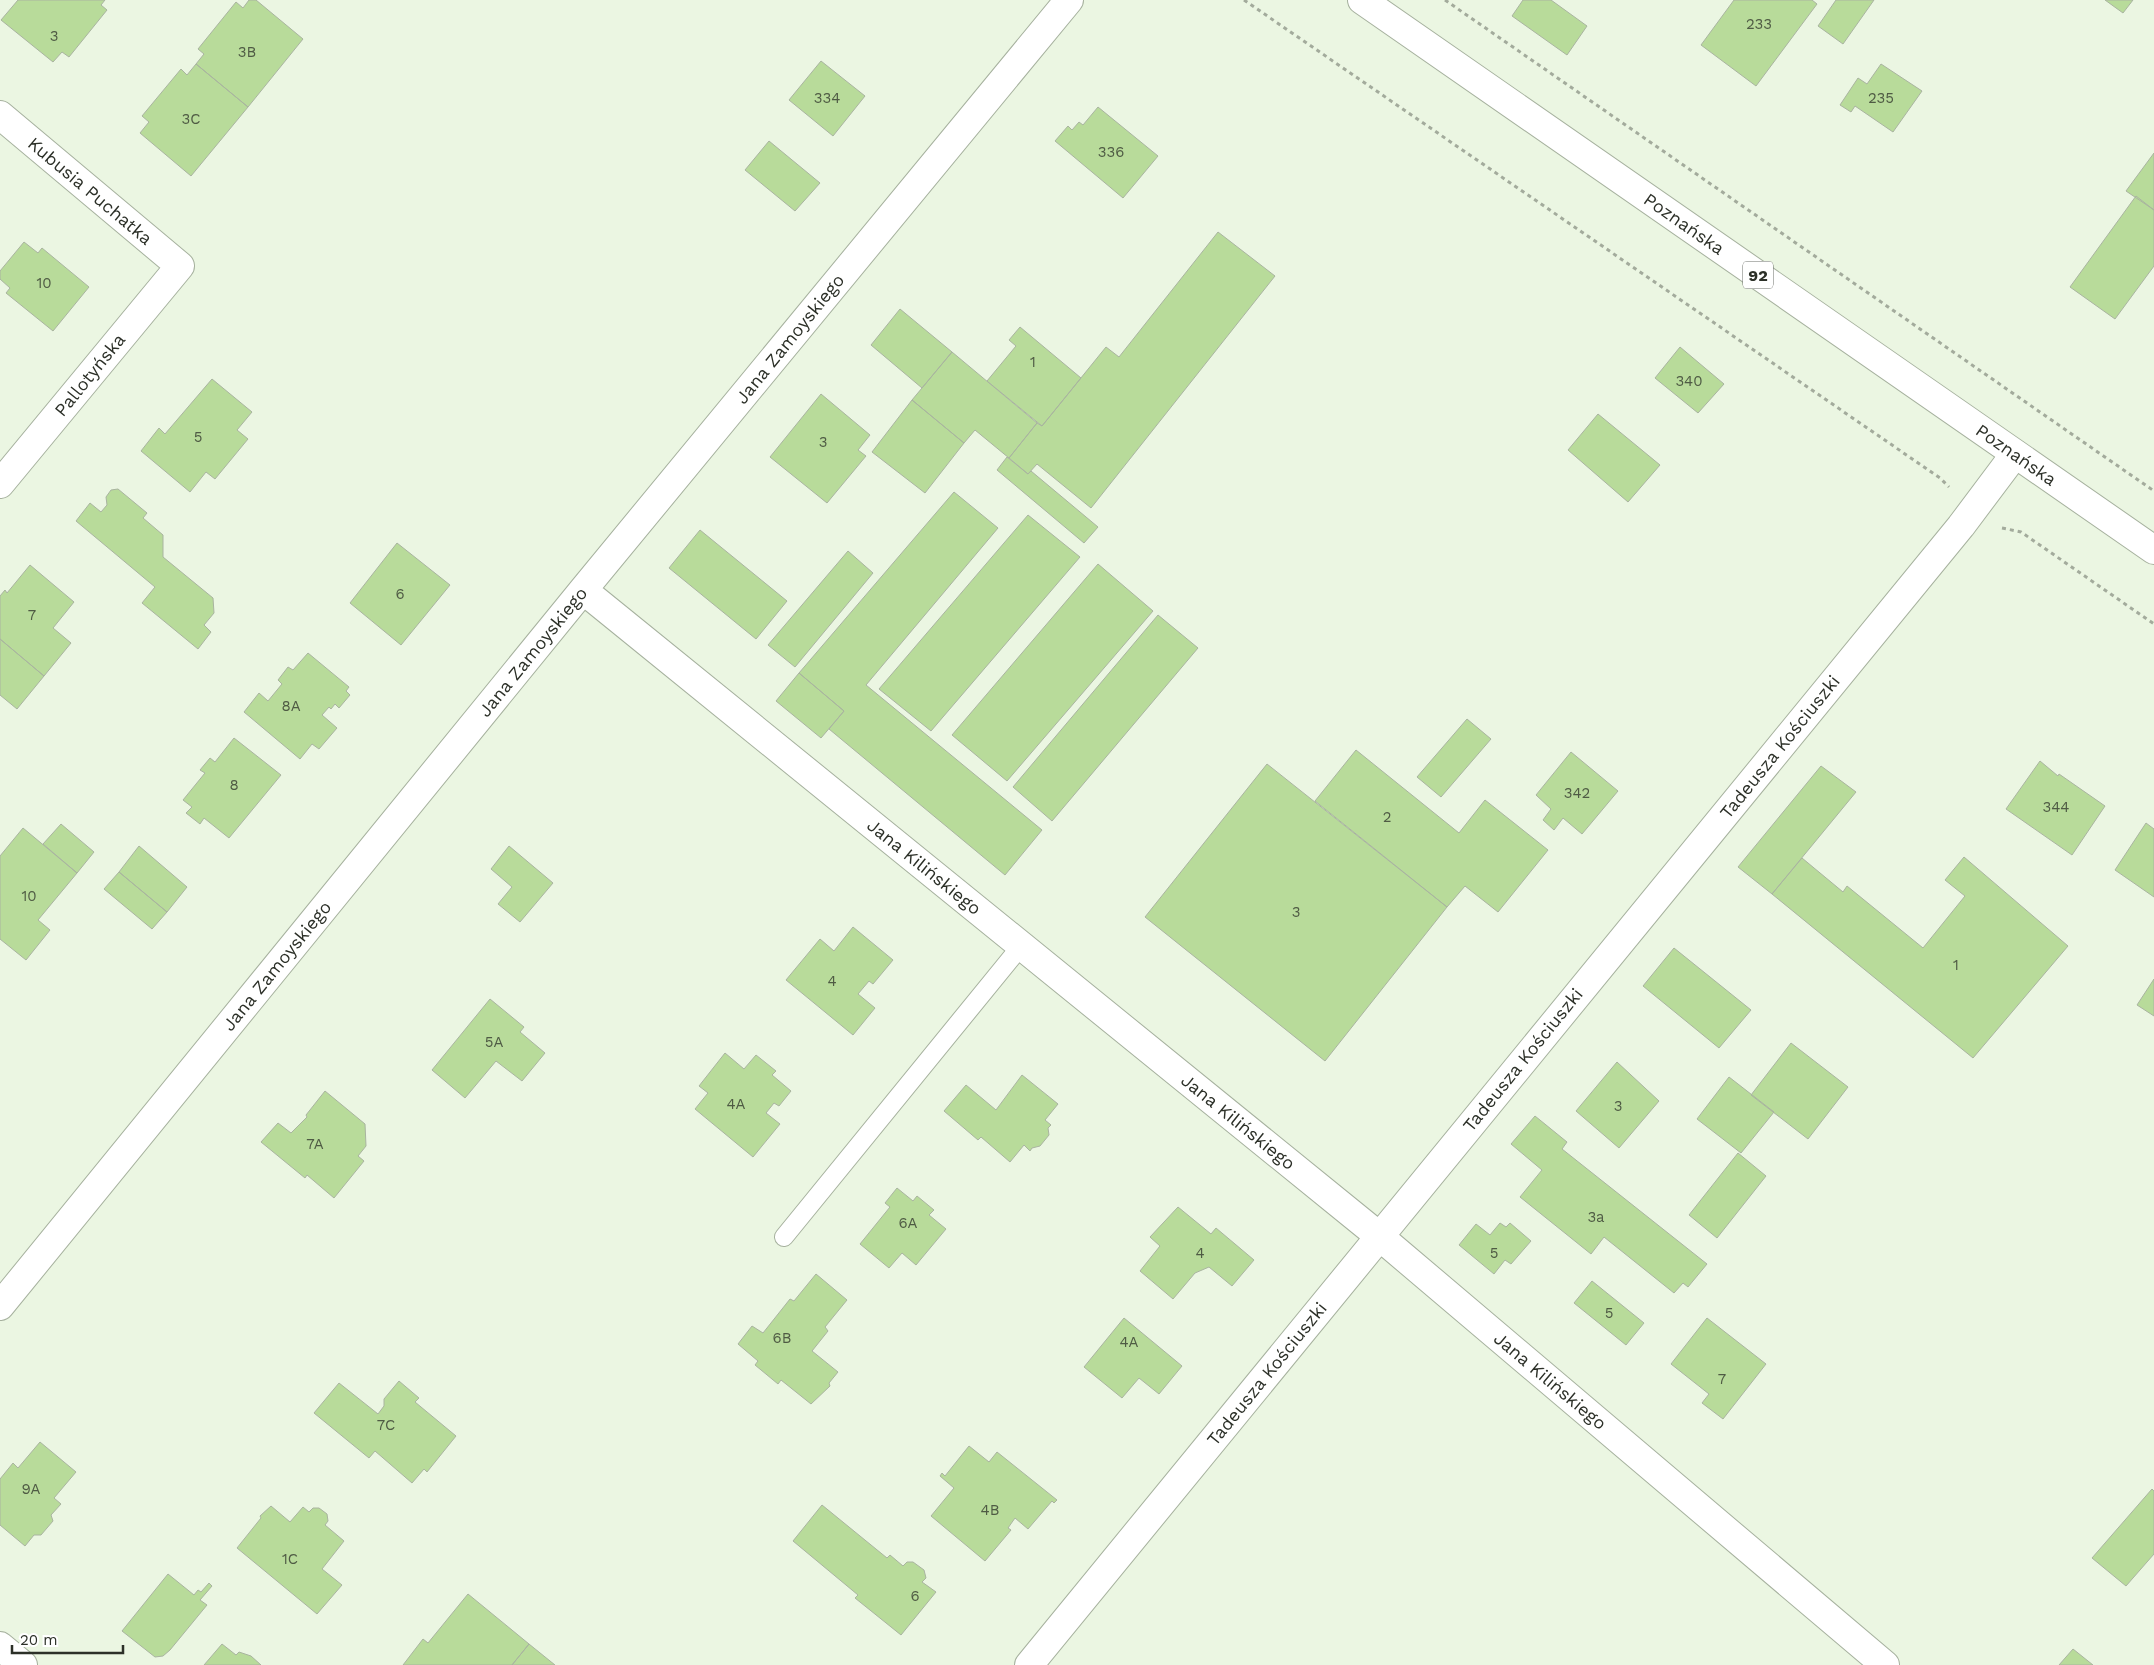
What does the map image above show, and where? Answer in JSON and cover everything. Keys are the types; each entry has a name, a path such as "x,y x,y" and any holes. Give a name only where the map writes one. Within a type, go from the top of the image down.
{"street":[{"name":"Jana Zamoyskiego","path":"0,1306 583,590 1069,0"},
{"name":"Poznańska","path":"1362,0 2154,550"},
{"name":"Kubusia Puchatka","path":"0,115 180,266"},
{"name":"Pallotyńska","path":"0,484 180,266"},
{"name":"Tadeusza Kościuszki","path":"1029,1665 1961,526 2015,454"},
{"name":"Jana Kilińskiego","path":"583,590 1379,1236 1885,1665"},
{"path":"0,1646 23,1665"}],"lane":[{"path":"784,1237 1021,946"}],"path":[{"path":"1244,0 1932,472 1951,489"},
{"path":"1445,0 2154,491"},
{"path":"1961,526 1987,542 2002,528 2021,532 2154,624"}],"building":[{"path":"18,0 105,0 101,5 107,10 69,57 62,52 53,62 1,20"},
{"path":"249,0 256,0 303,39 248,107 196,64 204,54 198,49 236,2 243,8"},
{"path":"1523,0 1551,0 1587,26 1567,55 1512,16"},
{"path":"1734,0 1812,0 1817,4 1756,86 1701,45"},
{"path":"1836,0 1874,0 1843,44 1818,26"},
{"path":"2105,0 2133,0 2123,13"},
{"path":"821,61 865,96 833,136 789,100"},
{"path":"196,64 248,107 191,176 140,133 149,122 142,116 181,69 187,75"},
{"path":"1881,64 1922,91 1893,132 1855,106 1851,112 1840,105 1858,78 1867,84"},
{"path":"1098,107 1158,156 1123,198 1055,141 1068,126 1072,130 1079,122 1083,125"},
{"path":"769,141 820,183 795,211 745,170"},
{"path":"2154,153 2154,210 2126,191"},
{"path":"2136,196 2154,210 2154,266 2115,319 2070,287"},
{"path":"1218,232 1275,276 1091,508 1037,464 1028,474 1009,458 1037,423 1042,426 1106,347 1119,357"},
{"path":"24,242 38,253 42,248 89,287 53,331 6,293 10,288 0,279 0,271"},
{"path":"900,309 952,352 922,388 871,345"},
{"path":"1020,327 1081,378 1042,426 987,381 1016,346 1009,340"},
{"path":"1680,347 1724,384 1698,413 1655,378"},
{"path":"952,352 1037,423 1009,458 975,430 964,443 912,400"},
{"path":"212,379 252,412 237,430 248,439 215,479 206,472 190,492 141,451 159,428 165,434"},
{"path":"821,394 870,435 858,450 866,456 827,503 770,457"},
{"path":"912,400 964,443 925,493 872,452"},
{"path":"1598,414 1660,465 1628,502 1568,450"},
{"path":"1007,457 1028,474 1031,471 1098,527 1084,543 997,470"},
{"path":"118,489 147,513 143,518 163,535 163,557 213,598 214,613 204,625 211,632 198,649 142,603 155,587 76,521 90,503 101,512 107,505 106,497 111,490"},
{"path":"954,492 998,528 866,685 1042,830 1005,875 829,729 844,711 799,673"},
{"path":"1028,515 1080,557 931,731 879,689"},
{"path":"700,530 787,601 756,639 669,568"},
{"path":"397,543 450,585 401,645 350,603"},
{"path":"848,551 873,573 795,667 768,645"},
{"path":"1098,564 1153,611 1007,781 952,735"},
{"path":"30,565 74,602 53,628 71,643 44,676 0,639 0,596 5,590 7,593"},
{"path":"1158,615 1198,648 1052,821 1013,787"},
{"path":"0,639 44,676 17,709 0,695"},
{"path":"308,653 349,687 346,691 350,695 339,708 335,704 331,709 329,707 322,715 337,728 319,749 312,744 300,759 244,712 259,693 268,701 282,684 278,680 288,667 293,670"},
{"path":"799,673 844,711 821,738 776,701"},
{"path":"1467,719 1491,739 1441,797 1417,777"},
{"path":"234,738 281,775 229,838 204,818 200,824 186,813 192,807 183,800 205,773 200,770 210,758 215,762"},
{"path":"1356,750 1459,833 1485,800 1548,850 1498,912 1465,886 1447,907 1315,801"},
{"path":"1571,752 1618,791 1582,834 1563,818 1554,830 1543,820 1551,809 1536,795"},
{"path":"2040,761 2058,776 2059,774 2105,806 2072,855 2006,809"},
{"path":"1267,764 1447,907 1325,1061 1145,917"},
{"path":"1821,766 1856,792 1772,894 1738,867"},
{"path":"2146,823 2154,829 2154,897 2115,870"},
{"path":"61,824 94,852 77,873 43,844"},
{"path":"23,828 77,873 38,920 50,930 26,960 0,939 0,856"},
{"path":"139,846 187,887 167,912 119,872"},
{"path":"509,846 553,883 520,922 498,904 512,887 491,869"},
{"path":"1964,857 2068,946 1973,1058 1772,894 1802,858 1843,892 1847,886 1923,948 1965,896 1945,880"},
{"path":"119,872 167,912 152,929 104,889"},
{"path":"853,927 893,960 873,984 869,981 858,994 875,1008 853,1035 786,980 820,939 834,951"},
{"path":"1674,948 1751,1010 1719,1048 1643,986"},
{"path":"2154,979 2154,1016 2137,1005"},
{"path":"490,999 524,1027 520,1032 545,1053 522,1081 496,1061 465,1098 432,1070"},
{"path":"1791,1043 1848,1087 1808,1139 1751,1095"},
{"path":"725,1053 744,1069 756,1055 776,1071 772,1075 791,1091 779,1106 774,1103 766,1113 780,1124 753,1157 695,1109 708,1093 699,1086"},
{"path":"1617,1062 1659,1101 1619,1148 1576,1111"},
{"path":"1022,1075 1058,1104 1045,1120 1051,1125 1048,1128 1049,1135 1040,1146 1032,1148 1030,1151 1024,1145 1010,1162 981,1137 978,1140 944,1111 966,1085 996,1110"},
{"path":"1729,1077 1774,1112 1741,1153 1697,1119"},
{"path":"325,1091 365,1124 366,1146 358,1156 364,1161 334,1198 307,1175 305,1178 261,1142 278,1123 291,1133 307,1117 306,1115"},
{"path":"1535,1116 1567,1142 1562,1149 1707,1264 1688,1287 1683,1283 1674,1293 1604,1237 1591,1254 1520,1197 1542,1170 1511,1144"},
{"path":"1738,1153 1766,1176 1717,1238 1689,1215"},
{"path":"897,1188 913,1201 917,1196 934,1210 929,1215 946,1229 916,1265 902,1253 889,1268 860,1244 890,1207 885,1203"},
{"path":"1178,1207 1211,1234 1216,1228 1254,1260 1232,1286 1209,1267 1195,1273 1173,1299 1140,1271 1160,1246 1150,1237"},
{"path":"1500,1223 1506,1227 1510,1223 1531,1241 1511,1264 1505,1260 1494,1274 1459,1245 1476,1224 1490,1235"},
{"path":"816,1274 847,1300 825,1327 828,1331 812,1351 838,1372 829,1383 830,1386 811,1404 781,1380 778,1384 755,1365 758,1361 738,1344 752,1326 763,1333 790,1299 794,1301"},
{"path":"1592,1281 1644,1323 1626,1345 1574,1303"},
{"path":"1124,1318 1182,1366 1159,1394 1139,1378 1122,1398 1084,1367"},
{"path":"1707,1318 1766,1364 1723,1419 1702,1403 1709,1394 1671,1364"},
{"path":"399,1381 419,1398 415,1402 456,1436 427,1472 424,1469 412,1483 375,1451 369,1458 314,1413 339,1383 378,1414 384,1406 384,1399"},
{"path":"40,1442 76,1472 54,1498 61,1504 51,1515 53,1521 41,1535 34,1535 25,1546 0,1525 0,1479 13,1463 18,1468"},
{"path":"969,1446 989,1462 997,1452 1057,1500 1054,1503 1052,1501 1028,1529 1015,1518 1008,1528 1011,1530 985,1561 931,1516 954,1488 940,1476 942,1473 945,1476"},
{"path":"2152,1489 2154,1491 2154,1554 2126,1586 2092,1558"},
{"path":"822,1505 887,1558 890,1555 903,1566 907,1562 913,1562 924,1570 926,1578 922,1582 936,1592 901,1635 855,1598 858,1595 793,1541"},
{"path":"271,1506 290,1522 303,1507 309,1512 313,1508 319,1508 327,1514 328,1521 325,1525 344,1541 322,1569 342,1585 317,1614 237,1548 261,1518 260,1516"},
{"path":"168,1574 194,1595 198,1590 201,1592 209,1583 212,1586 200,1600 207,1605 170,1650 163,1656 155,1657 122,1631"},
{"path":"468,1594 529,1644 512,1665 403,1665 423,1639 428,1643"},
{"path":"222,1644 236,1655 239,1652 251,1656 261,1665 204,1665"},
{"path":"529,1644 555,1665 512,1665"},
{"path":"2073,1649 2093,1665 2059,1665"}]}
